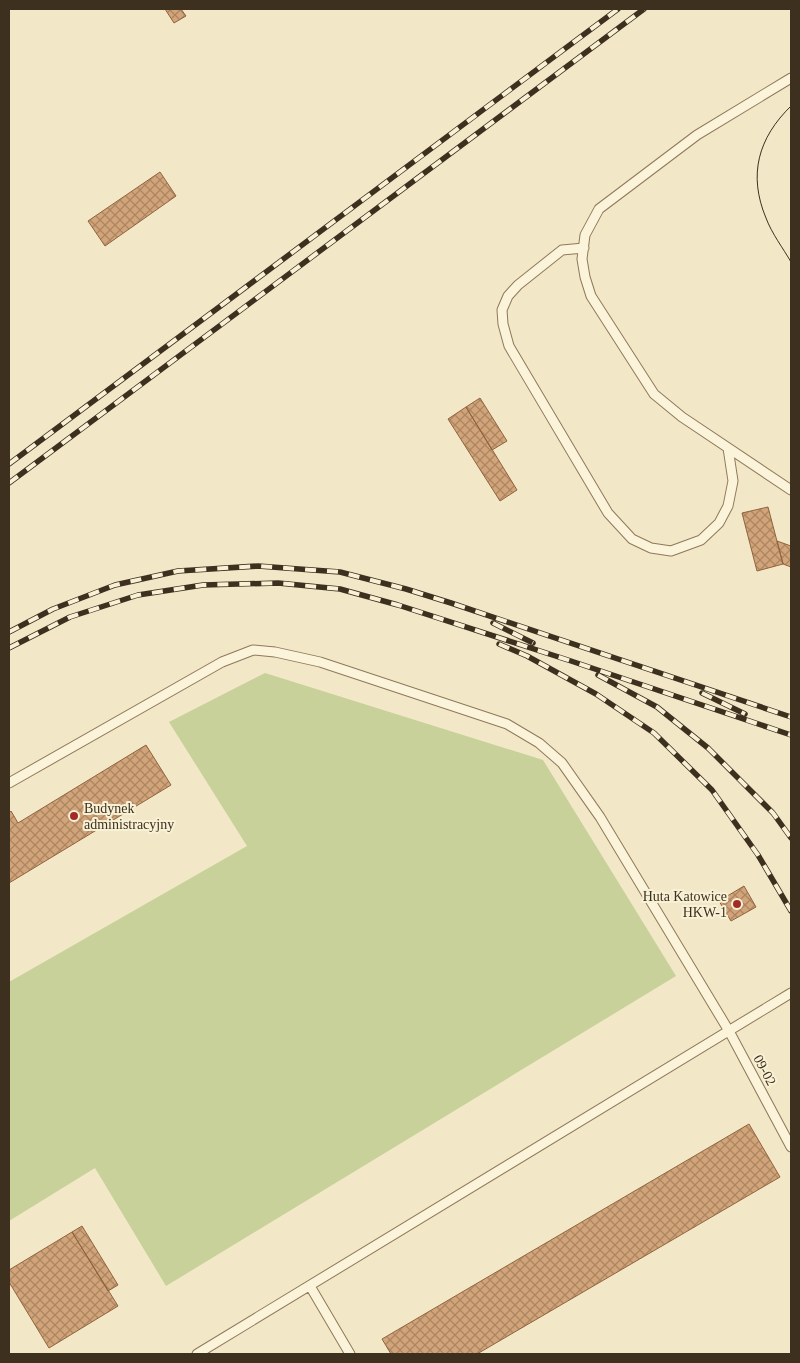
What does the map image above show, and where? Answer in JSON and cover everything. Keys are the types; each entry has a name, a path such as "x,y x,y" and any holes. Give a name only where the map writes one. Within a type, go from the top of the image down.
{"lane":[{"path":"791,78 696,135 599,209 585,235 582,259 591,296 654,394 682,417 791,490"},
{"path":"584,248 562,250 518,285 508,296 502,310 503,324 509,346 608,513 632,539 651,548 671,551 701,540 719,524 728,506 733,481 728,448"},
{"name":"09-02","path":"9,783 222,662 253,650 275,652 320,662 507,724 539,743 562,763 600,817 730,1031 791,1148"},
{"path":"197,1354 791,993"},
{"path":"310,1286 350,1354"}],"green space":[{"path":"265,673 543,760 676,976 166,1286 95,1168 9,1221 9,982 247,846 169,722"}],"building":[{"path":"165,9 181,9 186,16 174,23"},
{"path":"160,172 176,196 105,246 88,221"},
{"path":"480,398 507,441 492,450 466,407"},
{"path":"466,407 517,490 500,501 448,419"},
{"path":"768,507 783,564 757,571 742,513"},
{"path":"777,541 791,546 791,567 783,564"},
{"name":"Budynek administracyjny","path":"146,745 171,785 9,883 9,813 11,811 18,823"},
{"name":"Huta Katowice HKW-1","path":"744,886 756,907 731,921 719,901"},
{"path":"749,1124 780,1177 477,1354 391,1354 382,1339"},
{"path":"82,1226 118,1285 108,1291 72,1232"},
{"path":"72,1232 118,1306 49,1348 9,1282 9,1270"}],"tram line":[{"path":"791,106 780,118 764,144 757,172 761,202 768,224 791,262"}],"railway":[{"path":"9,464 618,9"},
{"path":"9,483 644,9"},
{"path":"9,632 53,609 115,585 178,571 258,566 340,572 451,603 791,717"},
{"path":"9,648 70,617 138,595 203,585 278,583 340,589 398,605 571,661 791,735"},
{"path":"493,623 533,643"},
{"path":"499,644 527,656 596,694 654,733 712,790 758,855 791,911"},
{"path":"598,675 657,707 708,748 773,813 791,838"},
{"path":"702,693 745,714"}],"place":[{"name":"Budynek administracyjny","path":"74,816"},
{"name":"Huta Katowice HKW-1","path":"737,904"}]}
